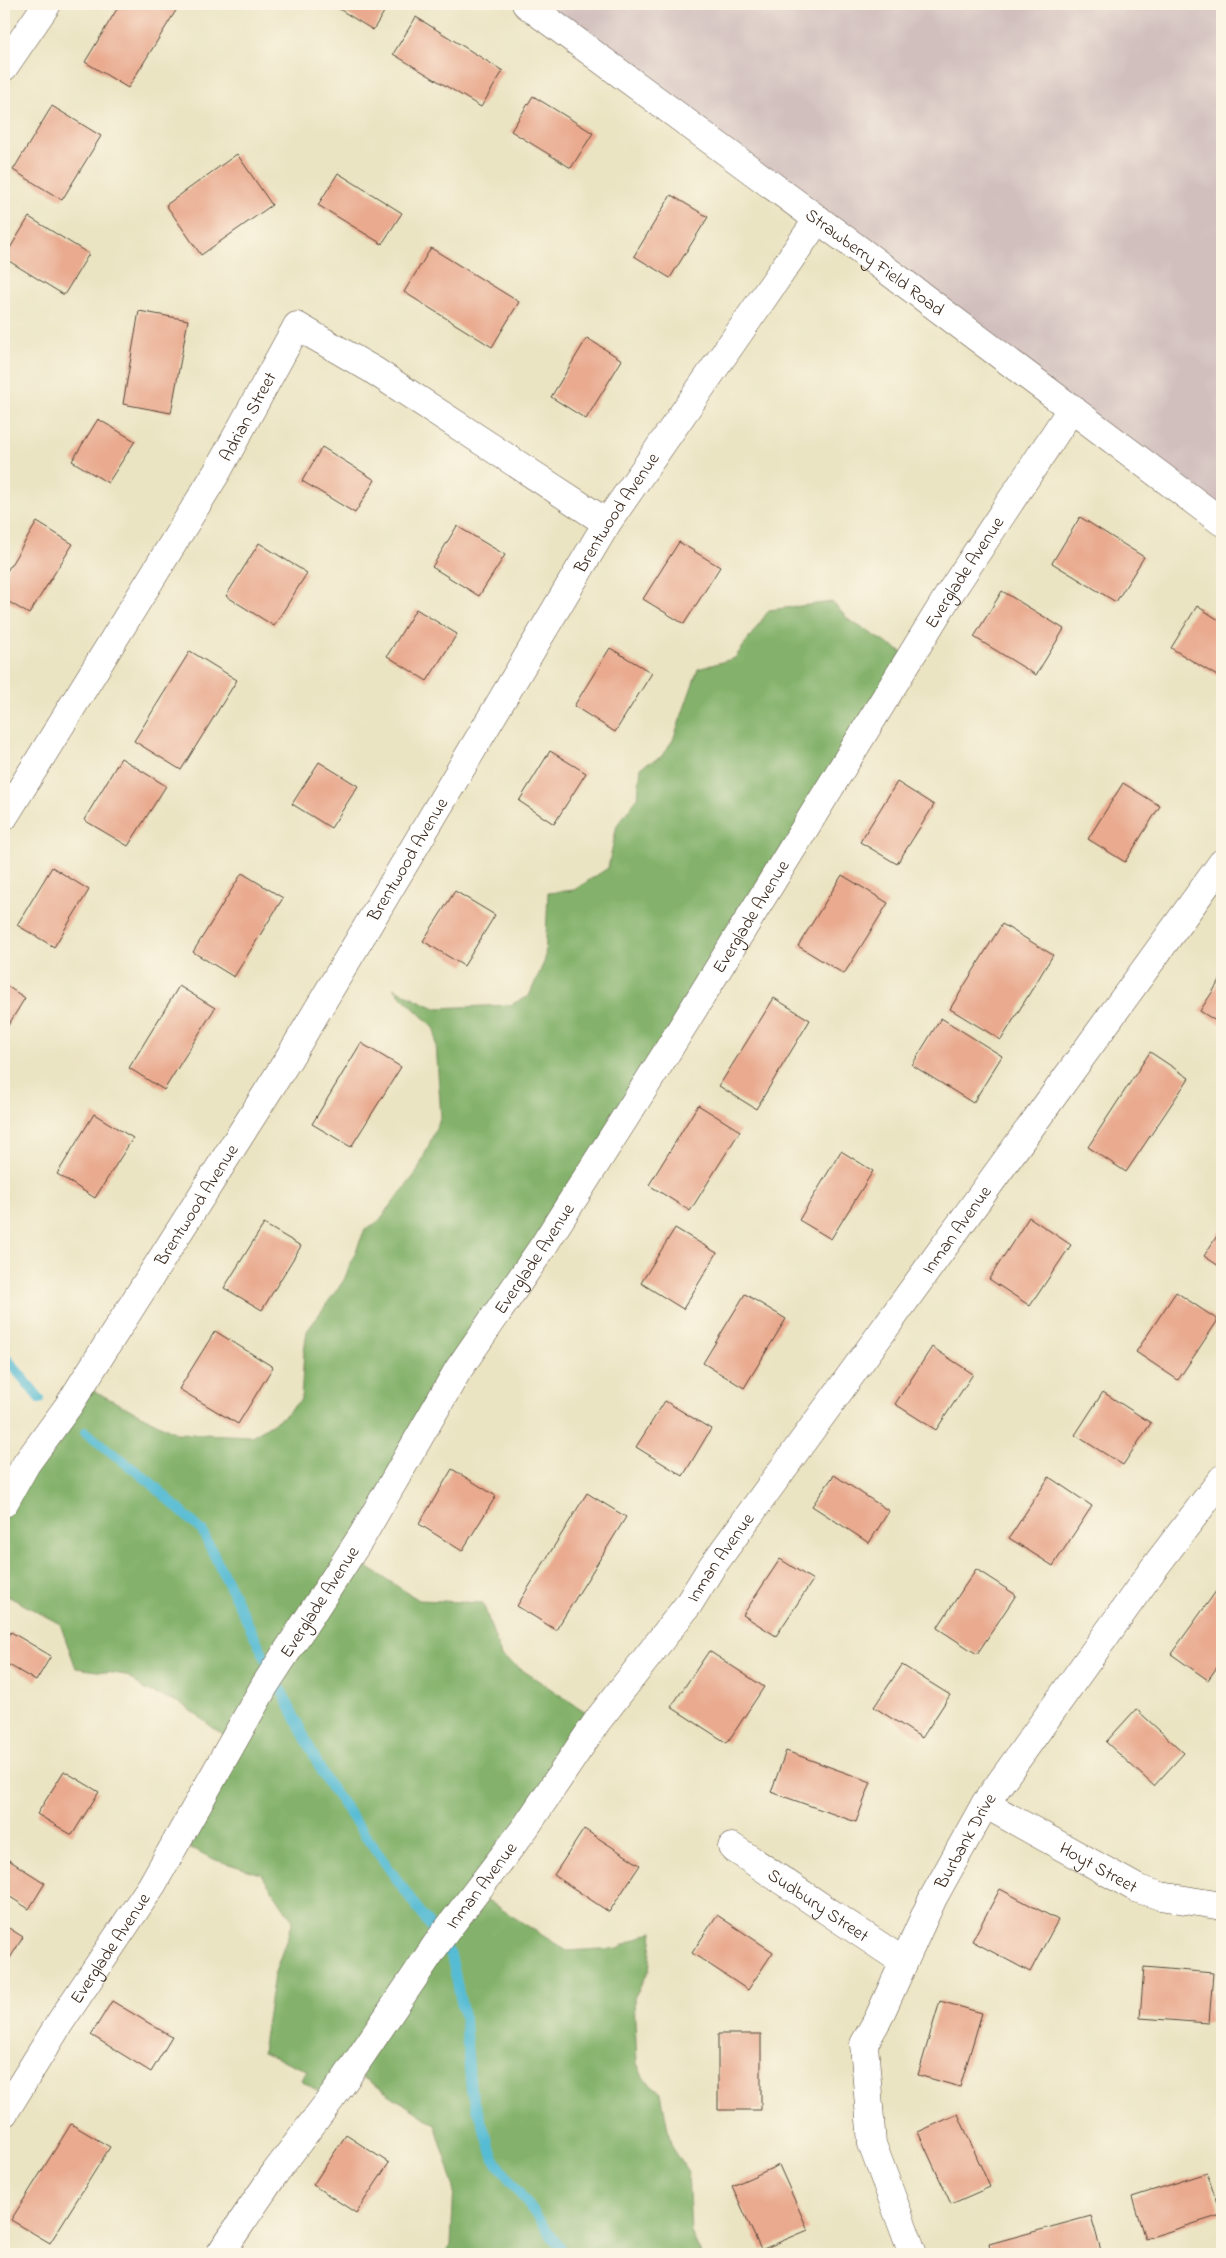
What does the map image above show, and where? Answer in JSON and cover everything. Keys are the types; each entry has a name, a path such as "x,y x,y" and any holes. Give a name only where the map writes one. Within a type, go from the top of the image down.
{"street":[{"path":"4,67 47,4"},
{"name":"Strawberry Field Road","path":"526,4 1072,408 1222,522"},
{"name":"Brentwood Avenue","path":"4,1503 26,1464 69,1405 289,1058 607,522 818,219"},
{"name":"Adrian Street","path":"4,817 217,472 297,326 373,370 607,522"},
{"name":"Everglade Avenue","path":"4,2113 59,2024 152,1885 265,1685 362,1536 458,1370 542,1248 649,1080 948,596 1072,408"},
{"name":"Inman Avenue","path":"220,2254 276,2173 342,2084 440,1940 525,1828 598,1720 688,1605 711,1568 1222,863"},
{"name":"Burbank Drive","path":"913,2254 872,2144 864,2044 933,1898 985,1804 1081,1673 1154,1568 1222,1479"},
{"name":"Hoyt Street","path":"985,1804 1138,1889 1161,1896 1222,1906"},
{"name":"Sudbury Street","path":"732,1848 904,1962"}],"shaded area":[{"path":"530,4 1222,4 1222,520"}],"green space":[{"path":"832,602 849,620 908,656 473,1348 359,1562 419,1600 483,1603 501,1656 595,1718 477,1891 487,1900 567,1951 618,1948 653,1931 649,1971 634,1998 637,2063 643,2077 661,2093 671,2145 688,2172 691,2232 701,2254 443,2254 451,2245 454,2185 435,2124 356,2073 325,2096 301,2080 307,2070 262,2052 274,1975 293,1921 261,1874 216,1860 176,1841 231,1741 180,1703 147,1691 126,1675 76,1668 60,1624 4,1594 4,1501 86,1387 176,1433 252,1436 284,1416 301,1399 307,1331 344,1280 365,1229 378,1222 417,1172 441,1117 435,1029 393,988 435,1008 510,1005 529,996 545,960 548,893 574,890 608,868 617,825 638,797 641,767 661,757 673,740 698,669 735,658 769,610"}],"building":[{"path":"120,4 180,4 128,88 85,62"},
{"path":"331,4 389,4 373,30"},
{"path":"416,17 503,71 481,107 393,54"},
{"path":"533,96 593,133 571,168 511,131"},
{"path":"52,106 101,136 62,200 13,170"},
{"path":"237,154 272,205 201,255 166,205"},
{"path":"338,173 402,213 382,244 318,205"},
{"path":"671,195 708,217 670,278 634,256"},
{"path":"29,217 89,254 64,295 4,258"},
{"path":"431,248 519,302 492,347 404,292"},
{"path":"139,311 188,320 171,413 123,404"},
{"path":"587,338 622,360 586,419 551,397"},
{"path":"98,419 135,441 108,483 72,461"},
{"path":"322,447 375,480 355,513 302,481"},
{"path":"1080,517 1144,557 1116,602 1052,563"},
{"path":"37,522 73,544 29,614 4,599 4,576"},
{"path":"457,526 505,555 479,596 432,567"},
{"path":"679,542 720,567 684,624 643,599"},
{"path":"259,543 307,573 274,626 226,596"},
{"path":"1002,591 1064,629 1036,675 974,637"},
{"path":"1197,606 1222,622 1222,679 1171,648"},
{"path":"416,609 457,634 427,681 387,656"},
{"path":"610,648 652,673 615,732 574,706"},
{"path":"190,651 237,680 181,770 134,741"},
{"path":"550,751 586,773 554,824 519,801"},
{"path":"121,758 166,786 128,846 84,820"},
{"path":"319,762 358,786 331,828 292,804"},
{"path":"897,782 934,805 897,864 860,842"},
{"path":"1123,783 1160,806 1125,862 1088,839"},
{"path":"52,867 89,890 54,947 17,925"},
{"path":"242,873 283,898 234,977 193,952"},
{"path":"842,875 888,903 844,974 798,946"},
{"path":"455,891 495,915 464,966 423,941"},
{"path":"1002,924 1053,955 1001,1040 950,1009"},
{"path":"1222,977 1222,1025 1200,1011"},
{"path":"4,984 25,998 4,1032"},
{"path":"179,986 215,1008 164,1090 129,1068"},
{"path":"774,998 810,1020 756,1109 719,1086"},
{"path":"941,1018 1002,1056 973,1103 912,1065"},
{"path":"361,1043 401,1067 351,1147 312,1124"},
{"path":"1150,1052 1189,1078 1126,1172 1088,1147"},
{"path":"698,1105 740,1131 690,1211 649,1185"},
{"path":"94,1114 133,1138 95,1198 57,1174"},
{"path":"841,1151 873,1171 831,1239 799,1220"},
{"path":"1029,1217 1071,1245 1030,1306 989,1279"},
{"path":"264,1224 301,1246 262,1310 224,1288"},
{"path":"675,1228 717,1253 683,1309 641,1283"},
{"path":"1222,1228 1222,1268 1204,1256"},
{"path":"1176,1292 1218,1320 1178,1380 1136,1352"},
{"path":"745,1294 786,1319 744,1388 703,1363"},
{"path":"215,1331 273,1367 238,1424 179,1389"},
{"path":"932,1347 973,1374 936,1430 895,1404"},
{"path":"1103,1392 1151,1423 1123,1465 1075,1435"},
{"path":"665,1401 711,1429 683,1476 636,1447"},
{"path":"452,1469 496,1496 462,1551 419,1524"},
{"path":"834,1475 889,1511 869,1543 812,1506"},
{"path":"1049,1477 1092,1506 1053,1566 1009,1538"},
{"path":"587,1493 626,1517 556,1630 517,1606"},
{"path":"780,1559 813,1580 776,1636 743,1615"},
{"path":"976,1569 1016,1595 977,1654 937,1628"},
{"path":"1222,1583 1222,1660 1208,1680 1171,1654"},
{"path":"11,1632 51,1656 36,1681 4,1662 4,1644"},
{"path":"709,1651 764,1687 727,1743 671,1707"},
{"path":"902,1665 950,1695 922,1738 874,1707"},
{"path":"1136,1709 1184,1753 1154,1786 1106,1742"},
{"path":"786,1751 871,1782 856,1822 771,1792"},
{"path":"64,1771 99,1792 72,1835 37,1814"},
{"path":"584,1829 640,1865 609,1912 554,1875"},
{"path":"4,1857 45,1883 29,1909 4,1893"},
{"path":"1000,1889 1058,1920 1030,1972 972,1941"},
{"path":"717,1915 773,1952 748,1990 692,1953"},
{"path":"4,1925 23,1937 4,1968"},
{"path":"1144,1967 1213,1973 1209,2023 1140,2018"},
{"path":"112,2001 172,2037 151,2072 91,2035"},
{"path":"940,2001 982,2013 960,2087 918,2075"},
{"path":"718,2034 761,2034 761,2110 718,2110"},
{"path":"958,2114 990,2187 951,2204 918,2132"},
{"path":"71,2124 110,2147 50,2243 11,2220"},
{"path":"346,2135 389,2163 356,2213 313,2185"},
{"path":"779,2165 808,2230 761,2250 732,2186"},
{"path":"1207,2173 1221,2215 1145,2239 1132,2197"},
{"path":"1091,2216 1102,2254 991,2254 989,2244"}],"waterway":[{"path":"4,1355 40,1399"},
{"path":"85,1432 150,1482 202,1531 327,1782 451,1955 465,2021 471,2090 494,2159 565,2254"}]}
